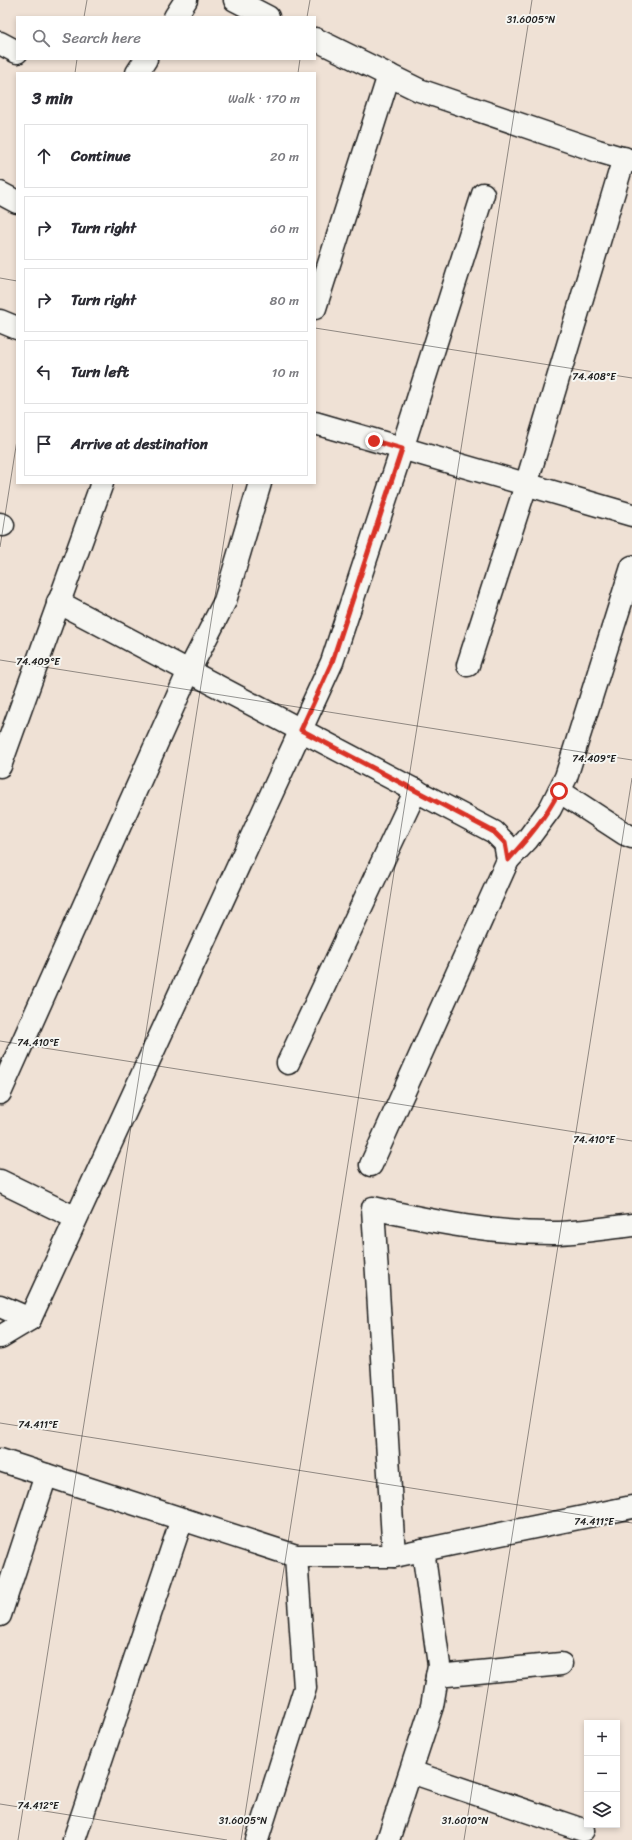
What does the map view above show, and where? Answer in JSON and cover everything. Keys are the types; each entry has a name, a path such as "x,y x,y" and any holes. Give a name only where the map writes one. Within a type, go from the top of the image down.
{"street":[{"path":"176,16 186,0"},
{"path":"235,0 266,16"},
{"path":"316,40 419,90 628,159 468,665"},
{"path":"0,43 16,51"},
{"path":"138,72 145,60"},
{"path":"316,305 389,75"},
{"path":"0,193 16,201"},
{"path":"0,1337 30,1319 332,662 402,449 483,194"},
{"path":"0,321 16,328"},
{"path":"316,423 632,515"},
{"path":"0,766 102,484"},
{"path":"0,1092 190,671 225,600 260,484"},
{"path":"371,1165 508,860 527,840 550,809 566,777 632,566"},
{"path":"58,602 494,832 505,843 508,860"},
{"path":"288,1063 416,790"},
{"path":"559,791 632,837"},
{"path":"0,1181 76,1218"},
{"path":"394,1556 373,1208 425,1220 482,1229 560,1233 632,1225"},
{"path":"0,1306 30,1319"},
{"path":"0,1460 296,1556 394,1556 632,1507"},
{"path":"0,1615 46,1475"},
{"path":"74,1840 182,1519"},
{"path":"388,1840 432,1706 439,1665 423,1550"},
{"path":"257,1840 305,1688 296,1556"},
{"path":"437,1676 561,1664"},
{"path":"411,1772 583,1830"}],"route":[{"path":"374,441 402,449 332,662 301,730 494,832 505,843 508,860 527,840 550,809 559,791"}]}
